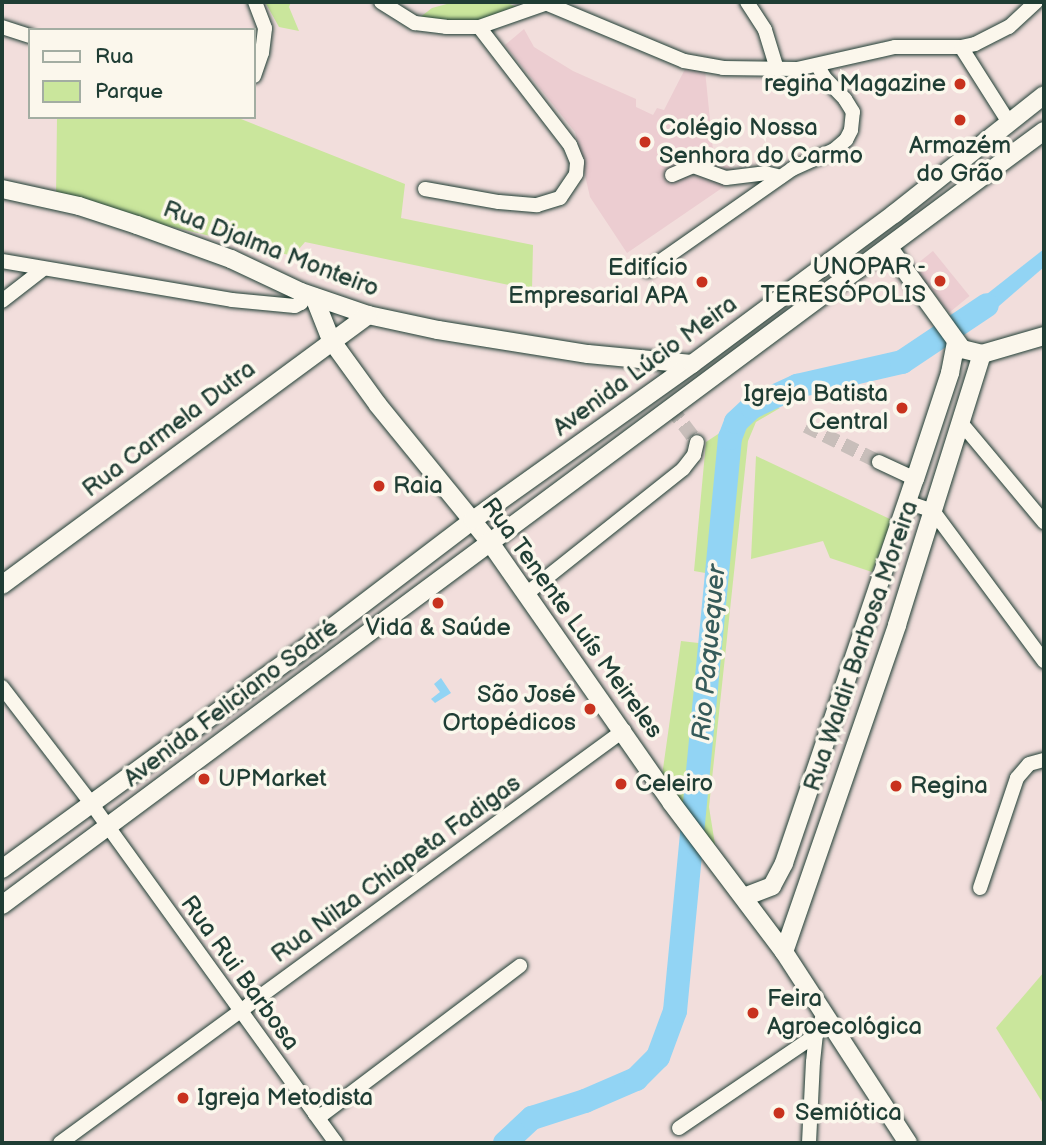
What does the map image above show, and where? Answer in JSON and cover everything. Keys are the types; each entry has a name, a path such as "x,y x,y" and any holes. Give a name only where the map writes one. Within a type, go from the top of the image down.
{"main road":[{"name":"Avenida Lúcio Meira","path":"473,520 692,364 894,214 1044,95"},
{"name":"Avenida Lúcio Meira","path":"489,541 1044,131"},
{"name":"Rua Djalma Monteiro","path":"2,189 79,206 138,225 231,259 307,294 368,315 438,330 562,350 692,364"},
{"path":"888,248 954,341 967,352 982,354 1044,337"},
{"name":"Rua Tenente Luís Meireles","path":"307,294 331,340 379,405 489,541 624,730 671,802 784,952 823,1016 908,1143"},
{"name":"Rua Carmela Dutra","path":"2,585 368,315"},
{"name":"Rua Waldir Barbosa Moreira","path":"744,897 763,892 778,877 950,373 954,341"},
{"name":"Rua Waldir Barbosa Moreira","path":"784,952 897,625 982,354"},
{"path":"950,373 974,381"},
{"name":"Avenida Feliciano Sodré","path":"2,869 296,654 473,520"},
{"name":"Avenida Feliciano Sodré","path":"2,905 489,541"},
{"path":"867,614 897,625"},
{"path":"296,654 310,673"}],"street":[{"path":"255,2 265,29 262,53 256,70"},
{"path":"381,2 415,23 446,27 479,27 545,2 684,61 723,68 777,69 818,65 895,47 961,47 975,44 1009,27 1036,2"},
{"path":"747,2 765,30 777,69"},
{"path":"2,27 28,35"},
{"path":"425,189 499,202 537,205 560,198 576,174 577,162 570,145 479,27"},
{"path":"961,47 1008,121"},
{"path":"648,270 781,177 840,146 851,130 850,106 824,78 818,65"},
{"path":"671,175 693,166 726,178 765,173 781,177"},
{"path":"2,261 199,295 295,306 302,303 307,294"},
{"path":"2,301 42,270"},
{"path":"954,341 970,360 974,381"},
{"path":"962,424 1044,522"},
{"path":"526,594 682,469 694,455 697,442"},
{"path":"879,462 915,479"},
{"path":"906,502 933,511 1044,661"},
{"name":"Rua Rui Barbosa","path":"2,687 91,803 239,1013 336,1143"},
{"name":"Rua Nilza Chiapeta Fadigas","path":"60,1143 624,730"},
{"path":"980,888 1017,778 1029,764 1044,760"},
{"path":"315,1114 322,1115 520,965"},
{"path":"809,1143 816,1035 823,1016"},
{"path":"679,1128 816,1035"}],"shaded area":[{"name":"Colégio Nossa Senhora do Carmo","path":"524,29 534,47 573,71 636,99 636,107 653,115 657,108 664,110 685,69 705,70 714,160 744,173 627,253 590,197 575,132 505,45"},
{"name":"UNOPAR - TERESÓPOLIS","path":"933,251 970,296 949,312 913,267"}],"green space":[{"path":"265,2 291,2 289,7 299,31 279,27"},
{"path":"454,2 505,2 517,7 511,12 462,24 419,18 432,8"},
{"path":"57,119 241,119 405,184 401,218 533,245 532,290 305,242 293,256 56,199"},
{"path":"772,406 780,408 756,422 748,441 709,807 717,857 661,783 681,641 716,645 723,576 694,571 706,442 756,409"},
{"path":"756,456 892,520 872,572 830,558 823,541 751,559"},
{"path":"1044,972 1044,1105 996,1028"}],"water":[{"path":"1044,249 1044,267 984,319 966,332 954,320"},
{"path":"441,678 451,693 435,703 431,699 440,692 434,684"}],"waterway":[{"name":"Rio Paquequer","path":"505,1143 532,1118 585,1101 636,1079 658,1057 675,1011 730,438 736,422 752,407 797,386 902,362 987,305"}],"tunnel":[{"path":"671,408 697,442"},
{"path":"806,426 879,462"}],"place":[{"name":"regina Magazine","path":"960,84"},
{"name":"Armazém do Grão","path":"960,120"},
{"name":"Colégio Nossa Senhora do Carmo","path":"645,142"},
{"name":"UNOPAR - TERESÓPOLIS","path":"940,281"},
{"name":"Edifício Empresarial APA","path":"702,282"},
{"name":"Igreja Batista Central","path":"902,408"},
{"name":"Raia","path":"379,486"},
{"name":"Vida & Saúde","path":"438,603"},
{"name":"São José Ortopédicos","path":"590,709"},
{"name":"UPMarket","path":"204,779"},
{"name":"Celeiro","path":"621,784"},
{"name":"Regina","path":"896,786"},
{"name":"Feira Agroecológica","path":"753,1013"},
{"name":"Igreja Metodista","path":"183,1098"},
{"name":"Semiótica","path":"779,1113"}]}
